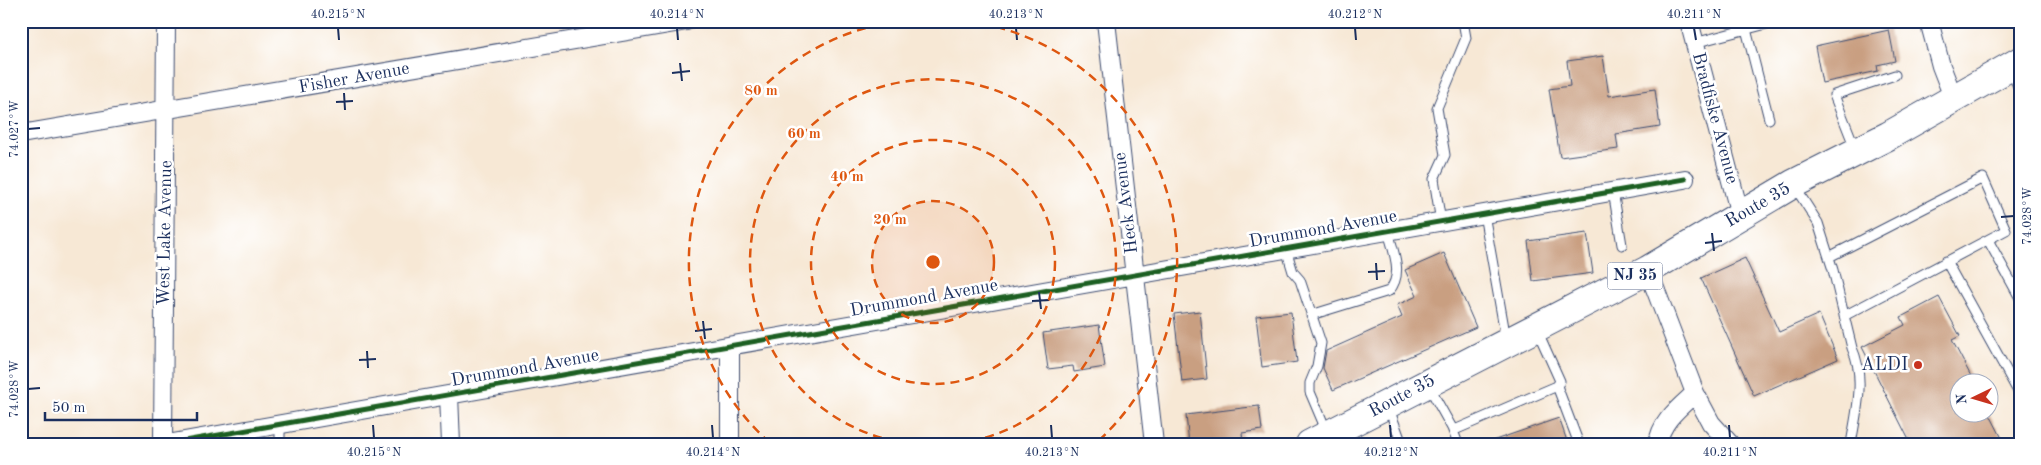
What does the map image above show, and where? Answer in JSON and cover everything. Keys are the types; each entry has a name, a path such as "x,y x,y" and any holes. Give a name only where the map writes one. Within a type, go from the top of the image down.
{"main road":[{"name":"Route 35","path":"1319,439 1535,326 1648,270 1793,184 1888,136 1953,97 2015,64"}],"street":[{"name":"West Lake Avenue","path":"163,444 166,21"},
{"name":"Fisher Avenue","path":"21,134 687,21"},
{"name":"Heck Avenue","path":"1106,21 1154,444"},
{"name":"Bradfiske Avenue","path":"1689,21 1740,215"},
{"path":"1929,21 1941,66 1953,97"},
{"name":"Drummond Avenue","path":"168,444 1135,276 1685,178"},
{"path":"1648,270 1695,393 1712,423 1730,444"},
{"path":"730,346 730,444"},
{"path":"1658,444 1659,433 1674,412 1695,393"},
{"path":"449,394 451,444"}],"lane":[{"path":"1441,222 1434,179 1445,154 1437,108 1466,38 1462,21"},
{"path":"1694,43 1778,21"},
{"path":"1746,29 1769,120"},
{"path":"2015,64 2020,92"},
{"path":"1856,151 1834,95 1895,75"},
{"path":"1829,257 1983,178 2006,230 1844,316"},
{"path":"1793,184 1818,223 1829,257 1852,348 1858,360 1859,391 1851,444"},
{"path":"1612,191 1622,245"},
{"path":"1484,214 1507,342"},
{"path":"1311,315 1389,292 1393,287 1398,272 1388,231"},
{"path":"1988,240 2020,298"},
{"path":"1286,249 1293,272 1300,280 1321,343 1317,366 1310,383 1319,439"},
{"path":"1946,261 2020,395"},
{"path":"1452,428 1457,428 1557,386 1560,381 1535,326"},
{"path":"1427,383 1452,428 1458,444"},
{"path":"1557,386 1579,444"},
{"path":"1387,404 1402,444"},
{"path":"280,425 280,444"}],"building":[{"path":"1889,30 1895,61 1877,65 1878,71 1822,83 1815,46"},
{"path":"1603,56 1609,96 1655,89 1660,127 1616,134 1618,149 1560,157 1549,89 1570,86 1567,61"},
{"path":"1587,233 1593,273 1533,281 1528,241"},
{"path":"1444,253 1476,327 1333,390 1323,368 1326,351 1402,317 1397,305 1417,296 1405,270"},
{"path":"1745,258 1779,332 1819,314 1838,359 1754,396 1701,278"},
{"name":"ALDI","path":"1939,297 1960,336 1952,340 1969,372 1948,372 1948,422 1994,422 2005,444 1911,444 1862,347 1905,325 1901,317"},
{"path":"1200,311 1207,379 1182,382 1174,314"},
{"path":"1291,312 1297,362 1262,367 1256,316"},
{"path":"1099,325 1105,367 1074,372 1073,366 1048,369 1043,333"},
{"path":"1259,406 1262,430 1242,433 1243,442 1189,444 1186,415"},
{"path":"1559,418 1568,444 1492,444 1492,441"}],"cycle path":[{"path":"167,444 1685,179"}],"place":[{"name":"ALDI","path":"1918,365"}]}
